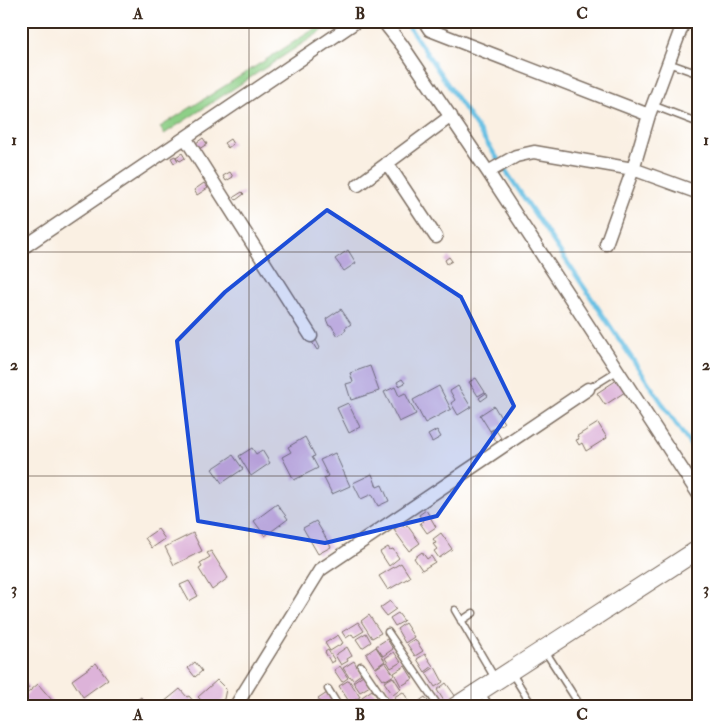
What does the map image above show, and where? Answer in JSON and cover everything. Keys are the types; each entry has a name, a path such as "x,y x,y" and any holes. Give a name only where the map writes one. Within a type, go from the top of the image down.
{"street":[{"path":"21,249 186,139 357,21"},
{"path":"382,21 402,44 488,172 699,495"},
{"path":"424,21 430,30 651,110"},
{"path":"606,244 633,169 651,110 684,21"},
{"path":"358,185 450,116"},
{"path":"186,139 311,336"},
{"path":"488,172 516,156 534,152 633,169 699,192"},
{"path":"387,163 436,237"},
{"path":"235,707 320,570 588,389"},
{"path":"455,707 699,549"}],"lane":[{"path":"668,63 699,74"},
{"path":"651,110 699,123"},
{"path":"588,389 617,371"},
{"path":"455,610 503,676 533,707"},
{"path":"462,621 473,613"},
{"path":"388,632 439,707"},
{"path":"544,649 581,707"},
{"path":"361,666 388,707"},
{"path":"328,690 339,707"},
{"path":"480,691 490,707"}],"highlighted area":[{"path":"327,210 461,297 514,406 437,516 325,543 198,521 177,341 225,292"}],"green space":[{"path":"327,21 337,21 164,134 160,127"}],"building":[{"path":"203,138 207,144 199,149 196,143"},
{"path":"230,139 233,144 228,148 224,143"},
{"path":"182,153 185,158 180,161 176,157"},
{"path":"175,156 178,161 174,163 171,158"},
{"path":"230,172 233,177 226,181 223,176"},
{"path":"204,183 208,188 197,195 194,190"},
{"path":"242,192 244,194 236,200 234,197"},
{"path":"348,250 356,263 344,271 335,259"},
{"path":"449,257 452,261 447,264 445,260"},
{"path":"341,309 351,324 338,336 331,325 329,326 326,319"},
{"path":"316,340 320,348 317,350 312,342"},
{"path":"370,366 379,391 351,400 346,384 353,382 350,373"},
{"path":"476,378 485,392 478,396 469,382"},
{"path":"620,378 628,390 605,405 597,393"},
{"path":"402,379 405,383 399,386 397,382"},
{"path":"439,386 451,409 425,423 413,400"},
{"path":"458,386 471,407 458,415 451,403 455,400 450,391"},
{"path":"395,387 399,396 405,393 416,414 399,422 384,392"},
{"path":"486,393 488,396 481,401 479,398"},
{"path":"348,403 360,427 349,433 337,408"},
{"path":"494,406 504,423 490,431 480,415"},
{"path":"598,423 607,438 586,451 582,443 579,445 576,440 579,439 577,436"},
{"path":"495,429 501,438 497,442 490,432"},
{"path":"437,430 441,437 432,442 428,435"},
{"path":"305,437 315,456 312,457 318,468 294,480 282,457 291,452 288,447"},
{"path":"252,448 256,454 262,450 270,463 251,476 239,456"},
{"path":"335,453 350,486 332,494 324,478 328,476 320,460"},
{"path":"233,455 243,469 222,483 212,469"},
{"path":"372,474 377,487 382,485 389,501 378,506 372,494 361,499 353,483"},
{"path":"277,504 288,519 265,536 254,521"},
{"path":"426,510 436,527 427,533 420,523 423,521 419,515"},
{"path":"316,521 331,547 318,554 303,528"},
{"path":"400,525 405,527 407,525 420,543 409,551 394,530"},
{"path":"158,529 165,539 152,548 145,538"},
{"path":"193,533 202,551 174,565 165,547"},
{"path":"441,533 452,549 439,558 434,551 437,549 433,544 436,543 433,539"},
{"path":"388,547 390,550 393,549 399,558 389,566 380,552"},
{"path":"211,551 228,578 212,590 199,569 202,567 200,563 210,557 207,553"},
{"path":"422,552 427,559 431,556 435,562 422,570 414,558"},
{"path":"401,563 410,577 388,590 379,576"},
{"path":"189,581 198,596 189,601 180,585"},
{"path":"390,601 396,609 386,616 380,608"},
{"path":"398,613 404,621 395,626 390,618"},
{"path":"369,615 381,633 372,638 361,621"},
{"path":"358,622 364,631 354,637 352,634 346,638 342,632"},
{"path":"405,623 414,637 405,643 397,629"},
{"path":"366,633 371,642 362,648 356,639"},
{"path":"338,635 343,643 330,651 325,643"},
{"path":"387,639 393,649 383,656 376,646"},
{"path":"415,639 423,651 415,656 407,644"},
{"path":"347,647 352,656 341,665 335,655"},
{"path":"376,647 385,661 375,668 366,654"},
{"path":"328,650 335,661 331,663 325,652"},
{"path":"394,652 401,662 391,668 385,658"},
{"path":"425,654 433,666 425,672 417,659"},
{"path":"354,661 361,674 353,680 343,668"},
{"path":"195,662 202,671 195,677 188,668"},
{"path":"385,662 394,675 383,680 375,669"},
{"path":"96,663 108,679 83,697 72,680"},
{"path":"340,666 348,678 342,682 334,670"},
{"path":"405,666 413,679 401,686 394,673"},
{"path":"435,667 443,682 435,687 426,673"},
{"path":"363,675 370,686 360,692 353,682"},
{"path":"393,677 401,689 393,695 384,682"},
{"path":"217,680 226,689 224,699 215,707 208,707 198,697"},
{"path":"349,680 360,697 350,703 339,686"},
{"path":"25,682 29,688 21,693 21,685"},
{"path":"446,683 456,697 446,704 437,690"},
{"path":"38,684 58,707 31,707 23,697"},
{"path":"180,689 194,702 191,705 193,707 158,707"},
{"path":"372,690 380,701 368,707 362,697"},
{"path":"403,692 412,705 409,707 402,707 394,697"},
{"path":"327,693 337,707 323,707 318,699"},
{"path":"141,697 148,707 127,707"},
{"path":"425,697 432,707 421,707 418,702"}],"waterway":[{"path":"405,21 699,458"}]}
